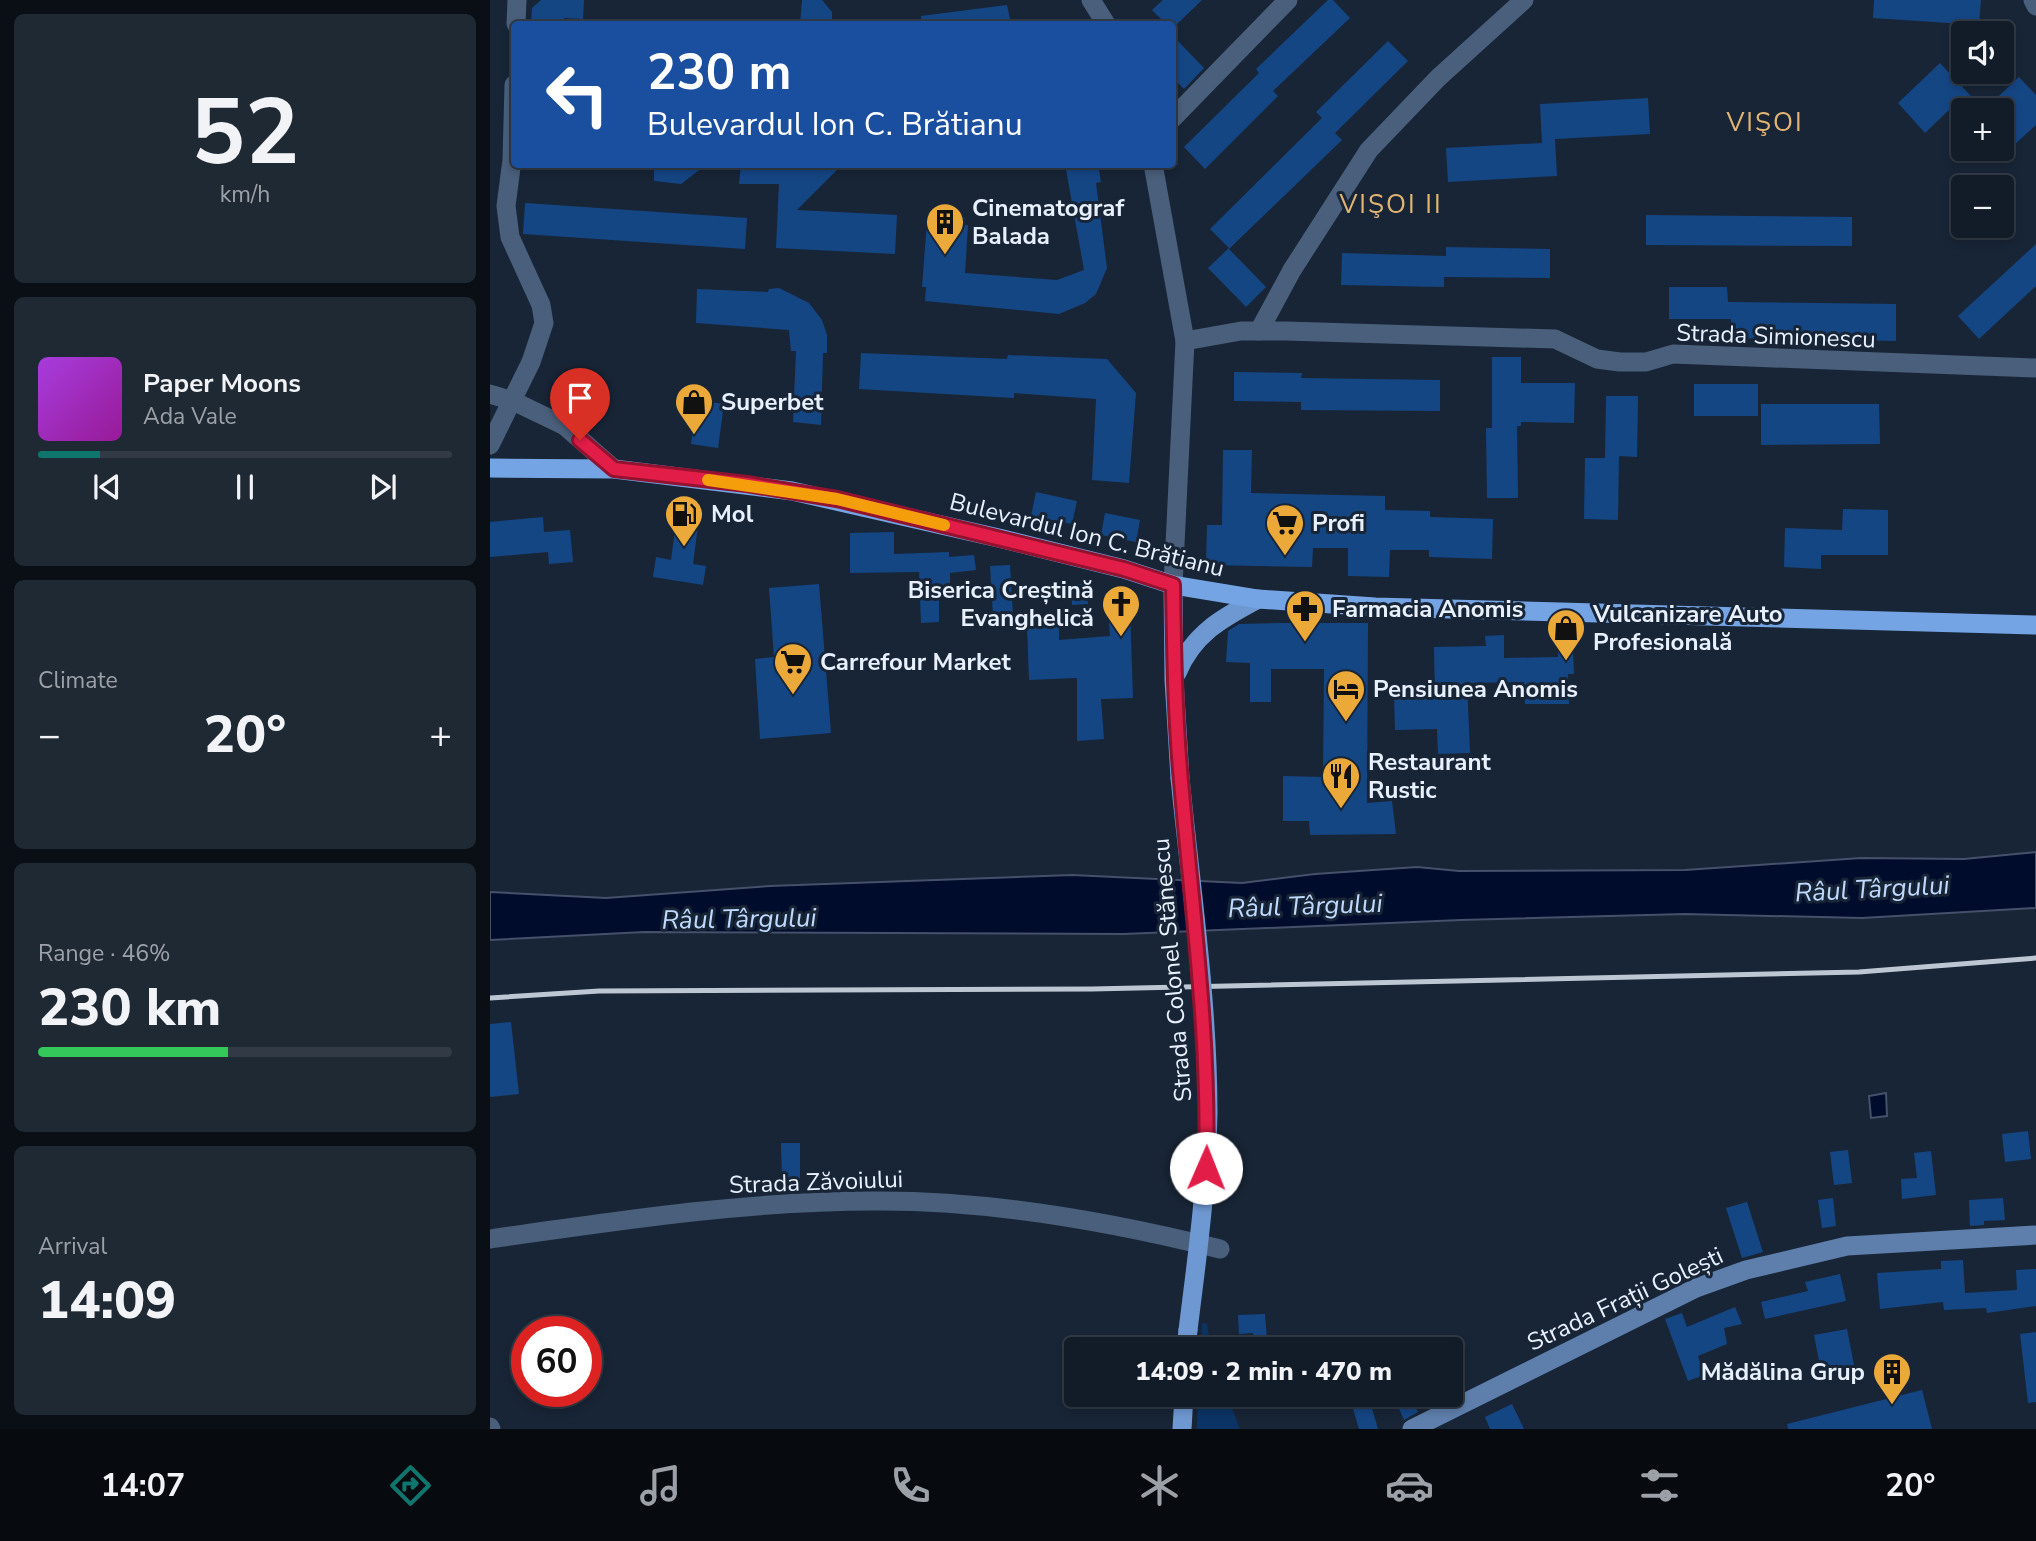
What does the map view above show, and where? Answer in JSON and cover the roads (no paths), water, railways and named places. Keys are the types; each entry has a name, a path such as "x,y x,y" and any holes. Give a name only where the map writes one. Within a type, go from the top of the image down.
{"highway":[{"name":"Bulevardul Ion C. Brătianu","path":"490,468 614,469 747,484 837,499 1124,569 1173,585 1258,599 1375,607 2036,625"}],"main road":[{"name":"Strada Colonel Stănescu","path":"1173,585 1174,680 1180,778 1206,1030 1208,1111 1203,1208 1187,1337"},
{"path":"1174,680 1184,655 1199,635 1224,617 1258,599"},
{"name":"Strada Frații Golești","path":"1412,1429 1696,1288 1746,1270 1847,1246 2036,1235"},
{"path":"1182,1429 1183,1407"}],"street":[{"path":"516,21 517,0"},
{"path":"1091,0 1104,21"},
{"path":"1176,114 1288,0"},
{"path":"1259,331 1292,270 1369,150 1438,78 1524,0"},
{"path":"2034,0 2036,6"},
{"path":"490,445 513,401 544,323 541,305 509,237 498,203 511,163"},
{"path":"1154,168 1185,341 1173,585"},
{"name":"Strada Simionescu","path":"1185,341 1259,331 1555,339 1597,359 1620,362 1646,362 1672,355 2036,368"},
{"path":"490,394 513,401 565,426 614,469"},
{"name":"Strada Zăvoiului","path":"490,1239 639,1218 802,1203 876,1200 1000,1209 1144,1230 1220,1249"}],"water":[{"name":"Râul Târgului","path":"2036,852 2036,908 1862,918 1685,914 1124,934 644,932 490,940 490,892 606,898 770,886 1072,875 1242,883 1315,874 1417,867 1459,871 1685,870 1861,858 1964,859"},
{"path":"1886,1093 1887,1116 1871,1118 1869,1096"}],"railway":[{"path":"490,998 599,991 1092,989 1859,972 2036,958"}],"place":[{"name":"Cinematograf Balada","path":"945,256"},
{"name":"Superbet","path":"694,436"},
{"name":"Mol","path":"684,548"},
{"name":"Profi","path":"1285,557"},
{"name":"Biserica Creștină Evanghelică","path":"1121,638"},
{"name":"Farmacia Anomis","path":"1305,643"},
{"name":"Vulcanizare Auto Profesională","path":"1566,662"},
{"name":"Carrefour Market","path":"793,696"},
{"name":"Pensiunea Anomis","path":"1346,723"},
{"name":"Restaurant Rustic","path":"1341,810"},
{"name":"Mădălina Grup","path":"1892,1406"}],"district":[{"name":"VIŞOI","path":"1765,122"},
{"name":"VIŞOI II","path":"1391,204"}]}
